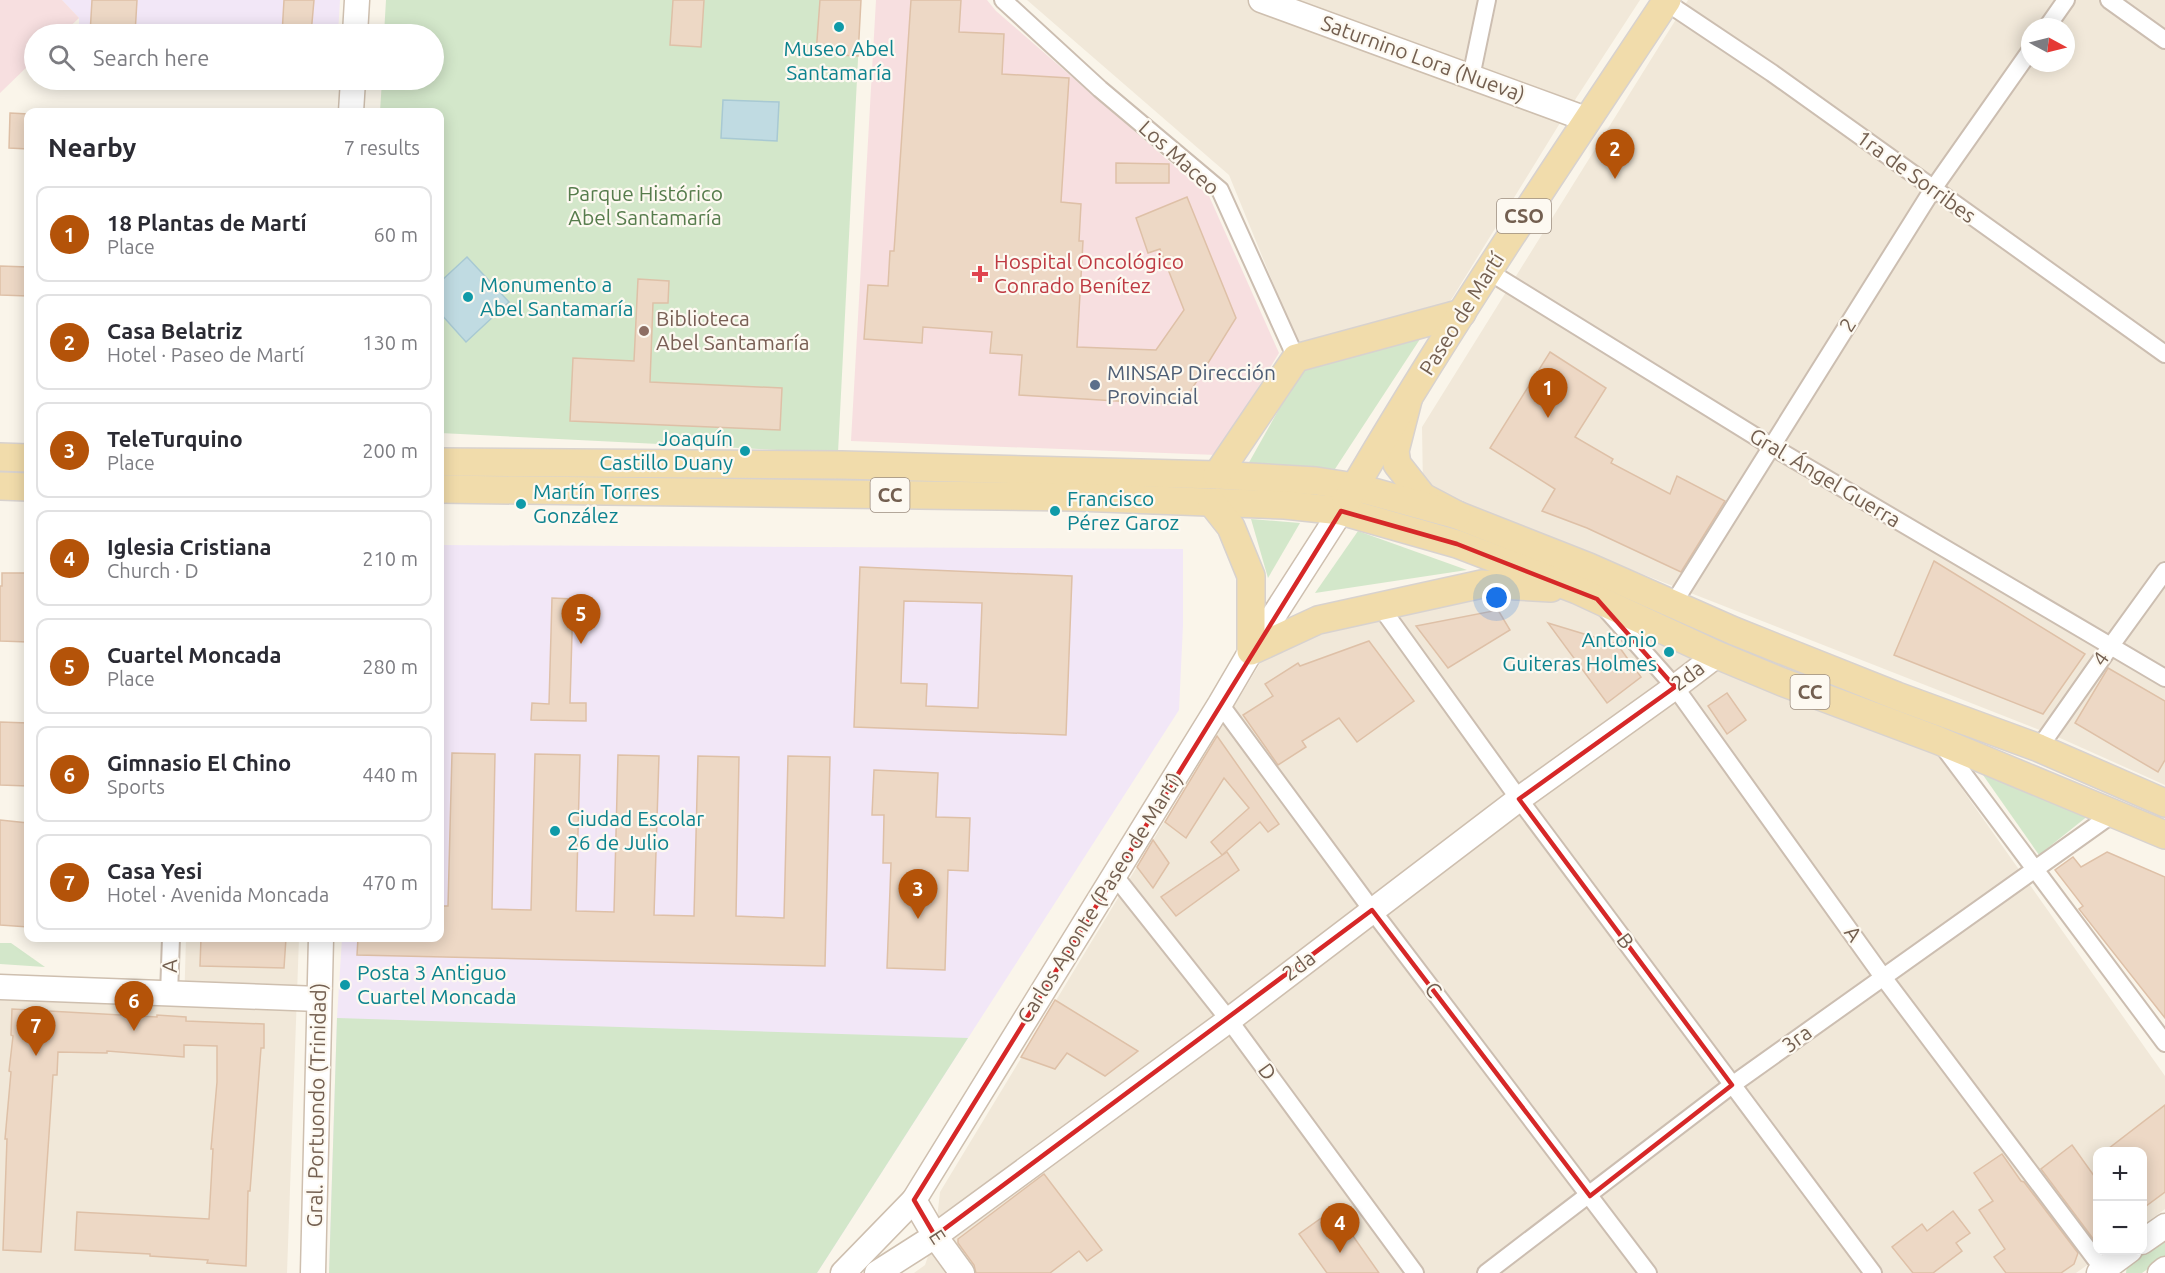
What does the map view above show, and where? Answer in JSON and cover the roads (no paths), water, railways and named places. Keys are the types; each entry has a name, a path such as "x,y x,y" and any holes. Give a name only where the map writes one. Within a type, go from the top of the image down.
{"main road":[{"name":"Paseo de Martí","path":"1341,511 1488,271 1586,119 1666,1"},
{"path":"1218,475 1296,358 1462,313"},
{"path":"1408,400 1395,451 1397,464 1424,497 1457,515"},
{"path":"0,457 24,458"},
{"name":"CC","path":"444,462 842,465 1218,475 1316,481 1355,487 1457,515 1589,567 1734,631 1897,696 2039,748 2165,802"},
{"path":"0,486 24,487"},
{"name":"CC","path":"444,489 1076,497 1285,505 1341,511 1457,544 1587,594 1717,655 1937,740 2165,835"},
{"path":"1212,503 1231,527 1251,576 1251,651 1318,620 1482,584 1587,594"}],"street":[{"path":"356,24 357,0"},
{"name":"Los Maceo","path":"1003,0 1100,89 1220,190 1296,358"},
{"name":"Saturnino Lora (Nueva)","path":"1261,0 1586,119"},
{"path":"1471,77 1487,0"},
{"path":"2053,18 2066,0"},
{"path":"2109,0 2165,40"},
{"name":"1ra de Sorribes","path":"1666,1 1772,73 2165,354"},
{"name":"2","path":"1673,604 1934,189 2021,64"},
{"path":"351,108 352,90"},
{"name":"Gral. Ángel Guerra","path":"1488,271 1771,446 2165,678"},
{"name":"Carlos Aponte (Paseo de Martí)","path":"843,1273 914,1200 1220,705 1251,651 1341,511"},
{"name":"4","path":"2039,748 2165,571"},
{"name":"A","path":"1587,594 1674,687 1883,977 2102,1272"},
{"name":"B","path":"1380,606 1519,799 1873,1273"},
{"name":"2da","path":"881,1269 935,1236 1228,1020 1519,799 1717,655"},
{"name":"C","path":"1220,705 1372,910 1648,1273"},
{"path":"1937,740 2165,1043"},
{"name":"3ra","path":"1486,1273 1590,1196 1732,1085 2114,813"},
{"name":"D","path":"1114,875 1228,1020 1415,1273"},
{"name":"A","path":"169,993 171,942"},
{"name":"Gral. Portuondo (Trinidad)","path":"312,1273 321,942"},
{"path":"0,987 319,999"},
{"path":"881,1269 900,1240 914,1200"},
{"name":"E","path":"914,1200 935,1236 962,1273"},
{"path":"2147,1239 2165,1226"},
{"path":"2102,1272 2125,1255"},
{"path":"2160,1273 2165,1269"}],"water":[{"path":"723,100 779,102 777,141 721,138"},
{"path":"467,257 509,302 466,342 444,317 444,278"}],"place":[{"name":"Museo Abel Santamaría","path":"839,27"},
{"name":"Casa Belatriz","path":"1615,179"},
{"name":"Hospital Oncológico Conrado Benítez","path":"980,274"},
{"name":"Monumento a Abel Santamaría","path":"468,297"},
{"name":"Biblioteca Abel Santamaría","path":"644,331"},
{"name":"MINSAP Dirección Provincial","path":"1095,385"},
{"name":"18 Plantas de Martí","path":"1548,418"},
{"name":"Joaquín Castillo Duany","path":"745,451"},
{"name":"Martín Torres González","path":"521,504"},
{"name":"Francisco Pérez Garoz","path":"1055,511"},
{"name":"Cuartel Moncada","path":"581,644"},
{"name":"Antonio Guiteras Holmes","path":"1669,652"},
{"name":"Ciudad Escolar 26 de Julio","path":"555,831"},
{"name":"TeleTurquino","path":"918,919"},
{"name":"Posta 3 Antiguo Cuartel Moncada","path":"345,985"},
{"name":"Gimnasio El Chino","path":"134,1031"},
{"name":"Casa Yesi","path":"36,1056"},
{"name":"Iglesia Cristiana","path":"1340,1253"}],"park label":[{"name":"Parque Histórico Abel Santamaría","path":"645,206"}]}
